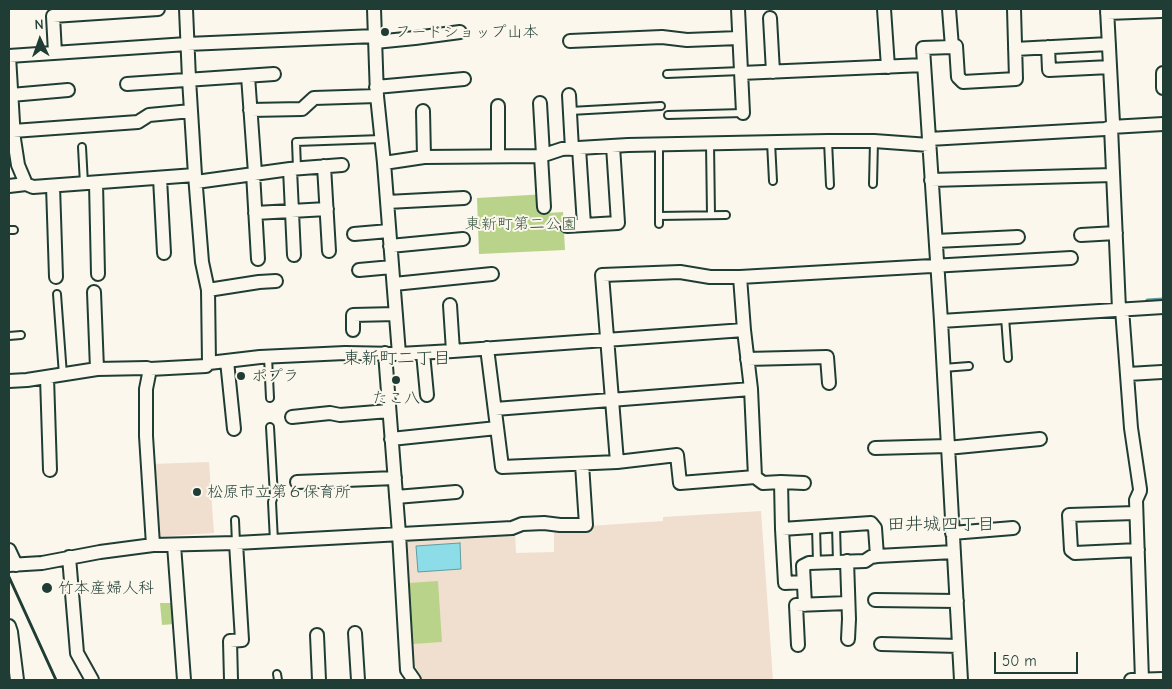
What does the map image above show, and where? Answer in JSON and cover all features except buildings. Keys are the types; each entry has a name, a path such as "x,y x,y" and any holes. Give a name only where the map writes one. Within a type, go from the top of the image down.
{"street":[{"path":"55,53 53,16 158,9"},
{"path":"186,9 202,262 208,290 209,363"},
{"path":"374,9 376,91 384,163 399,354"},
{"path":"738,9 743,113"},
{"path":"884,9 888,67"},
{"path":"949,9 952,47"},
{"path":"961,680 942,368 941,322 923,48 956,46 958,77 963,82 1016,79 1014,9"},
{"path":"1143,680 1136,513 1136,500 1140,489 1120,309 1107,11 1154,10"},
{"path":"770,18 773,72"},
{"path":"342,165 196,178 160,178 32,188 26,184 18,165 12,136 9,56 187,44 416,38 460,32"},
{"path":"570,41 662,37 687,40 739,38"},
{"path":"1015,49 1109,44"},
{"path":"1048,47 1049,70 1110,67"},
{"path":"741,72 924,65"},
{"path":"127,84 274,74"},
{"path":"1163,74 1163,88"},
{"path":"248,76 258,259"},
{"path":"250,110 302,109 314,98 464,79"},
{"path":"10,102 68,90"},
{"path":"569,95 584,225"},
{"path":"540,103 544,208"},
{"path":"498,106 498,156"},
{"path":"12,136 138,122 149,115 191,111"},
{"path":"423,111 424,157"},
{"path":"384,163 424,157 542,155 562,149 659,144 828,141 929,142 1163,124"},
{"path":"567,226 618,223 613,146"},
{"path":"324,166 329,251"},
{"path":"294,168 292,210 294,255"},
{"path":"932,180 1113,175"},
{"path":"160,178 164,253"},
{"path":"90,183 98,274"},
{"path":"9,186 26,184"},
{"path":"53,186 56,277"},
{"path":"387,202 464,198"},
{"path":"255,213 327,209"},
{"path":"354,234 389,232"},
{"path":"1081,235 1116,232"},
{"path":"936,241 1018,237"},
{"path":"390,246 464,239"},
{"path":"617,462 602,275 680,272 710,277 740,277 1071,258"},
{"path":"359,270 392,267"},
{"path":"394,284 492,274"},
{"path":"740,277 751,389 755,477"},
{"path":"208,290 276,281"},
{"path":"94,292 97,369"},
{"path":"450,305 453,351"},
{"path":"941,322 1163,307"},
{"path":"354,330 353,315 396,314"},
{"path":"9,381 97,369 147,368 150,370 206,366 209,363 268,357 345,353 423,353 744,330"},
{"path":"487,348 502,467 617,462 677,455 680,483 755,477 763,483 804,483"},
{"path":"385,353 407,670 414,680"},
{"path":"423,353 426,395"},
{"path":"748,358 827,357 829,382"},
{"path":"227,361 234,430"},
{"path":"150,370 146,388 146,436 152,545"},
{"path":"1128,374 1162,372"},
{"path":"47,377 50,470"},
{"path":"494,409 751,389"},
{"path":"292,417 330,413 340,415 389,411"},
{"path":"391,439 497,428"},
{"path":"875,448 948,447 1040,439"},
{"path":"9,550 12,565 42,563 69,557 152,545 236,543 512,528 522,524 586,525 582,464"},
{"path":"297,482 395,478"},
{"path":"781,482 785,583 804,582"},
{"path":"396,497 456,492"},
{"path":"1136,513 1069,515 1070,550 1075,552 1138,550"},
{"path":"782,529 871,523 875,528 877,556"},
{"path":"952,533 1013,528"},
{"path":"231,680 230,641 242,640 236,543"},
{"path":"174,544 184,680"},
{"path":"805,605 803,566 809,563 865,560 877,556 954,552"},
{"path":"69,557 77,654 92,680"},
{"path":"842,561 848,603 848,639"},
{"path":"875,600 957,601"},
{"path":"798,645 796,606 848,603"},
{"path":"9,626 16,680"},
{"path":"355,633 358,680"},
{"path":"318,635 319,680"},
{"path":"881,644 906,640 959,646"},
{"path":"1131,680 1163,679"}],"lane":[{"path":"667,74 741,72"},
{"path":"570,111 661,106"},
{"path":"668,115 743,113"},
{"path":"294,168 296,142 381,139"},
{"path":"828,141 830,185"},
{"path":"873,184 874,141"},
{"path":"771,142 773,181"},
{"path":"710,143 711,215"},
{"path":"659,144 659,224"},
{"path":"82,147 90,183"},
{"path":"659,216 726,215"},
{"path":"58,294 63,375"},
{"path":"1005,317 1008,358"},
{"path":"9,336 21,335"},
{"path":"268,357 270,398"},
{"path":"942,368 969,366"},
{"path":"270,427 274,496 272,502 274,541"},
{"path":"235,520 236,543"},
{"path":"836,526 842,561"},
{"path":"816,527 818,562"}],"shaded area":[{"path":"209,462 214,533 155,537 151,464"},
{"path":"761,511 773,680 419,680 411,660 405,537 515,531 516,553 554,552 554,531 588,529 589,526 663,521 663,517"}],"green space":[{"name":"東新町第二公園","path":"547,194 547,213 563,212 565,250 479,254 477,198"},
{"path":"438,581 442,642 412,644 408,583"},
{"path":"160,603 173,603 174,624 162,625"}],"water":[{"path":"460,543 461,569 418,572 416,546"}],"waterway":[{"path":"1147,300 1163,299"}],"railway":[{"path":"9,577 56,680"}],"place":[{"name":"フードショップ山本","path":"385,32"},
{"name":"ポプラ","path":"241,376"},
{"name":"たこ八","path":"396,380"},
{"name":"松原市立第６保育所","path":"197,492"},
{"name":"竹本産婦人科","path":"47,588"}],"district":[{"name":"東新町二丁目","path":"397,359"},
{"name":"田井城四丁目","path":"941,525"}]}
